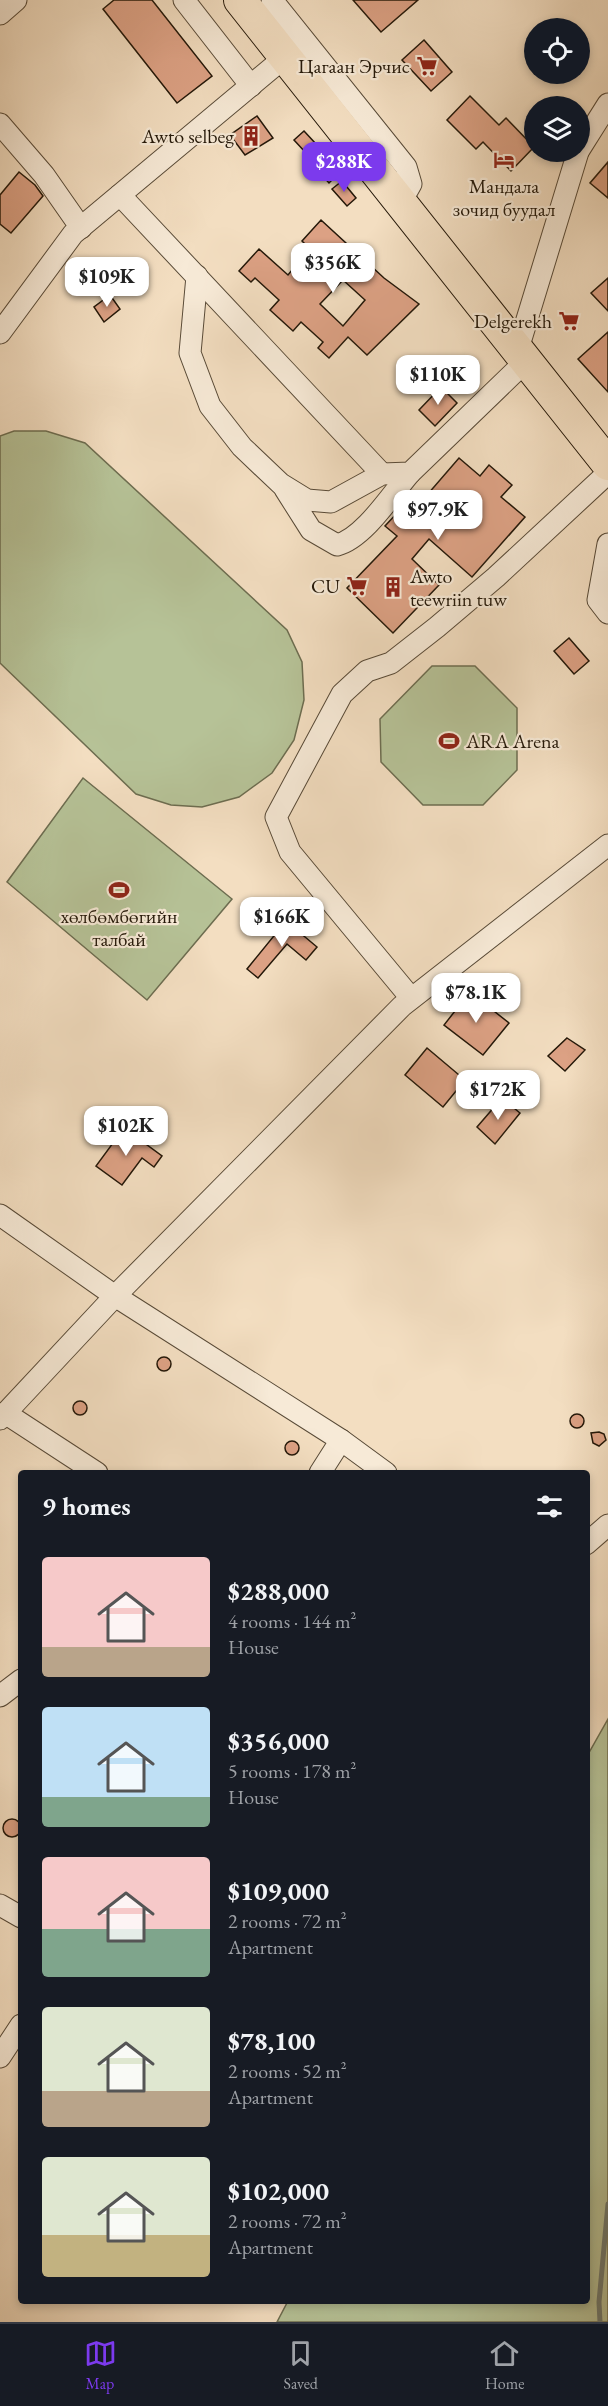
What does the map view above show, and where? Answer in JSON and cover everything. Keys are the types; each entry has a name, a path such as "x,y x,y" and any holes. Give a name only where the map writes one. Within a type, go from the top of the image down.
{"highway":[{"path":"240,0 608,464"}],"street":[{"path":"0,14 16,0"},
{"path":"184,0 250,86"},
{"path":"272,0 406,167 411,184 401,201"},
{"path":"0,333 73,234 285,57"},
{"path":"590,132 608,104"},
{"path":"0,124 44,175 81,228"},
{"path":"281,484 311,530 336,545 347,543 523,354 575,162"},
{"path":"120,195 382,474"},
{"path":"197,276 190,353 210,406 242,447 281,484 307,500 331,502 382,474 410,473"},
{"path":"411,998 290,852 276,817 342,694 367,670 391,663 436,627 496,577 608,473"},
{"path":"608,544 598,600 608,613"},
{"path":"92,1470 2,1416 115,1296 411,998 608,845"},
{"path":"0,1216 115,1296 342,1440 382,1470"},
{"path":"322,1470 342,1440"},
{"path":"590,1541 608,1525"},
{"path":"0,1696 18,1682"},
{"path":"0,1905 18,1915"},
{"path":"0,2057 18,2030"}],"green space":[{"path":"14,431 46,431 85,443 287,630 302,662 304,700 294,740 272,773 239,797 202,807 171,805 136,794 0,663 0,436"},
{"name":"ARA Arena","path":"432,666 475,666 517,708 517,770 483,805 423,805 381,762 380,719"},
{"name":"хөлбөмбөгийн талбай","path":"83,778 232,899 147,1000 7,882"},
{"path":"608,1719 608,2322 277,2322 286,2304 590,2304 590,1751"}],"building":[{"path":"114,0 152,0 212,76 177,103 103,9"},
{"path":"353,0 418,0 381,32"},
{"name":"Цагаан Эрчис","path":"424,40 452,72 431,91 402,60"},
{"path":"470,96 499,125 506,118 524,137 524,157 511,171 483,142 476,149 447,120"},
{"name":"Awto selbeg","path":"257,116 273,138 245,155 230,135"},
{"path":"304,131 316,144 306,153 294,140"},
{"path":"323,156 339,173 329,183 313,165"},
{"path":"608,162 608,198 590,183"},
{"path":"19,172 35,185 43,196 11,233 0,224 0,195"},
{"path":"342,181 356,198 347,206 332,189"},
{"path":"321,220 384,278 419,304 367,355 348,337 329,358 318,348 323,342 301,322 293,331 270,310 279,300 255,278 251,282 239,271 259,249 288,275 292,270 299,277 318,257 302,241","holes":["343,280 365,300 343,326 320,304"]},
{"path":"608,278 608,311 591,293"},
{"path":"110,295 120,309 104,322 94,307"},
{"path":"608,332 608,392 578,359"},
{"path":"441,387 457,403 435,426 419,410"},
{"path":"459,458 480,476 489,465 512,485 501,497 525,517 472,577 429,539 412,559 439,585 393,633 347,588 397,536 385,526 400,510 408,517"},
{"path":"569,638 589,661 574,674 554,651"},
{"path":"286,921 317,947 306,960 287,944 258,978 247,969"},
{"path":"470,992 509,1023 483,1055 444,1025"},
{"path":"567,1038 585,1050 565,1071 548,1056"},
{"path":"427,1048 465,1080 443,1107 405,1075"},
{"path":"502,1098 520,1113 495,1144 477,1127"},
{"path":"124,1128 162,1156 154,1167 142,1158 122,1185 96,1166"},
{"path":"164,1357 169,1359 171,1364 169,1369 164,1371 159,1369 157,1364 159,1359"},
{"path":"80,1401 85,1403 87,1408 85,1413 80,1415 75,1413 73,1408 75,1403"},
{"path":"574,1414 580,1414 584,1421 580,1428 574,1428 570,1424 570,1418"},
{"path":"591,1433 604,1434 606,1440 599,1446 593,1443"},
{"path":"292,1441 297,1443 299,1448 297,1453 292,1455 287,1453 285,1448 287,1443"},
{"path":"9,1820 18,1822 18,1834 12,1837 6,1834 3,1828"}],"waterway":[{"path":"600,2322 599,2302 608,2204"}],"place":[{"name":"Цагаан Эрчис","path":"427,66"},
{"name":"Awto selbeg","path":"251,136"},
{"name":"Мандала зочид буудал","path":"504,160"},
{"name":"Delgerekh","path":"569,321"},
{"name":"CU","path":"357,586"},
{"name":"Awto teewriin tuw","path":"393,587"},
{"name":"ARA Arena","path":"449,741"},
{"name":"хөлбөмбөгийн талбай","path":"119,890"}]}
